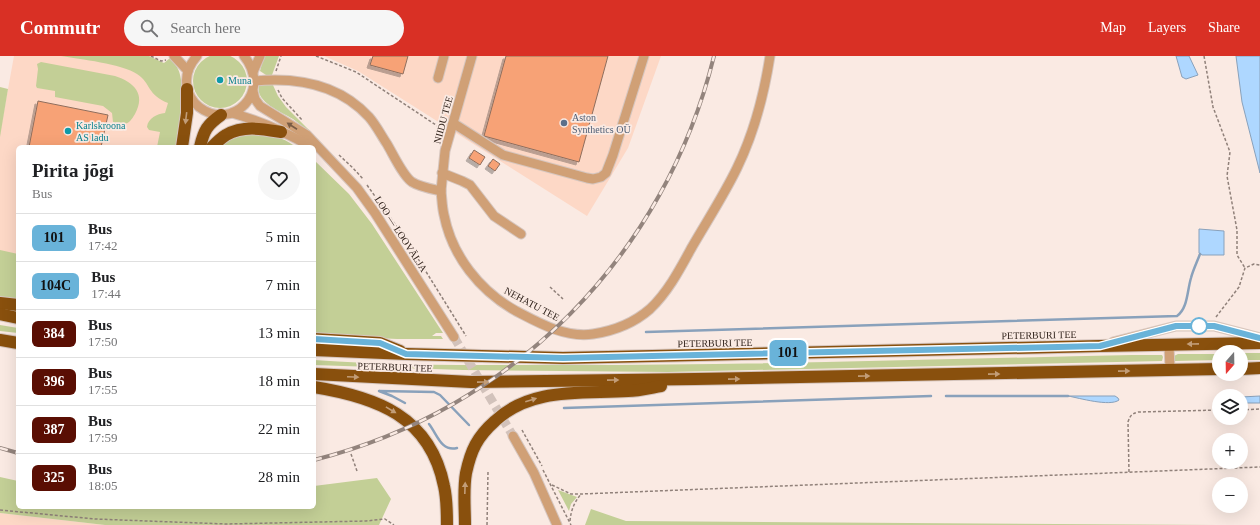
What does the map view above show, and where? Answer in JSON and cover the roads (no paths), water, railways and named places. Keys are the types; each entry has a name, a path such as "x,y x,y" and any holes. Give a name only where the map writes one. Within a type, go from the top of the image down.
{"highway":[{"path":"182,145 187,113 187,89"},
{"path":"201,145 204,132 208,126 226,114"},
{"path":"214,145 226,135 241,129 259,128 281,132"},
{"path":"0,303 16,305"},
{"path":"0,314 16,318"},
{"path":"316,339 380,343 406,354"},
{"path":"0,340 16,343"},
{"name":"PETERBURI TEE","path":"316,350 563,358 1100,346 1260,344"},
{"path":"1248,369 1260,368"},
{"name":"PETERBURI TEE","path":"316,374 471,382 1212,369"},
{"path":"465,525 466,474 472,452 483,432 505,412 529,400 560,394 629,391 695,379"},
{"path":"316,387 341,391 371,400 389,408 406,420 415,429 427,443 442,474 446,498 447,525"}],"street":[{"path":"187,89 186,80 188,71 192,61 197,56"},
{"path":"244,56 249,63 254,76"},
{"path":"226,114 241,108 248,100 253,91 254,76 260,56"},
{"path":"438,78 444,56"},
{"name":"NIIDU TEE","path":"441,191 442,173 446,151 472,56"},
{"path":"453,123 503,155 587,178 594,179 602,177 606,173 613,155 644,56"},
{"name":"NEHATU TEE","path":"441,191 444,216 458,255 480,284 494,296 531,319 563,332 577,335 592,335 620,328 633,322 649,310 663,295 736,170 760,106 770,56"},
{"path":"171,57 188,71"},
{"path":"254,76 275,80 308,82 328,88 344,96 359,107 369,117 412,182 441,191"},
{"name":"LOO — LOOVÄLJA","path":"187,89 196,105 212,114 226,114 254,120 308,145"},
{"name":"LOO — LOOVÄLJA","path":"253,91 255,99 260,106 307,135 313,145"},
{"name":"LOO — LOOVÄLJA","path":"316,149 357,188 375,213 454,337"},
{"path":"442,173 462,180 470,185 494,216 521,234"},
{"path":"1100,346 1176,326 1214,326 1260,338"},
{"path":"1169,345 1170,370"},
{"path":"513,436 534,473 557,525"}],"water":[{"path":"1176,56 1189,56 1198,75 1186,79 1182,77"},
{"path":"1236,56 1260,56 1260,173 1242,102"},
{"path":"1199,229 1224,231 1224,255 1202,255 1199,253"},
{"path":"1068,396 1115,396 1119,400 1109,403"},
{"path":"1260,396 1260,403 1248,403 1248,397"}],"waterway":[{"path":"646,332 1177,316 1181,313 1185,304 1192,275 1200,254"},
{"path":"405,403 379,391 434,392 440,395 469,425"},
{"path":"564,408 931,396"},
{"path":"946,396 1068,396"},
{"path":"429,424 443,445 452,449 457,448"}],"tunnel":[{"path":"454,337 513,436"}],"railway":[{"path":"316,459 386,436 454,404 515,363 570,314 618,258 659,196 691,128 714,56"},
{"path":"0,448 16,452"}],"place":[{"name":"Muna","path":"220,80"},
{"name":"Aston Synthetics OÜ","path":"564,123"},
{"name":"Karlskroona AS ladu","path":"68,131"}]}
